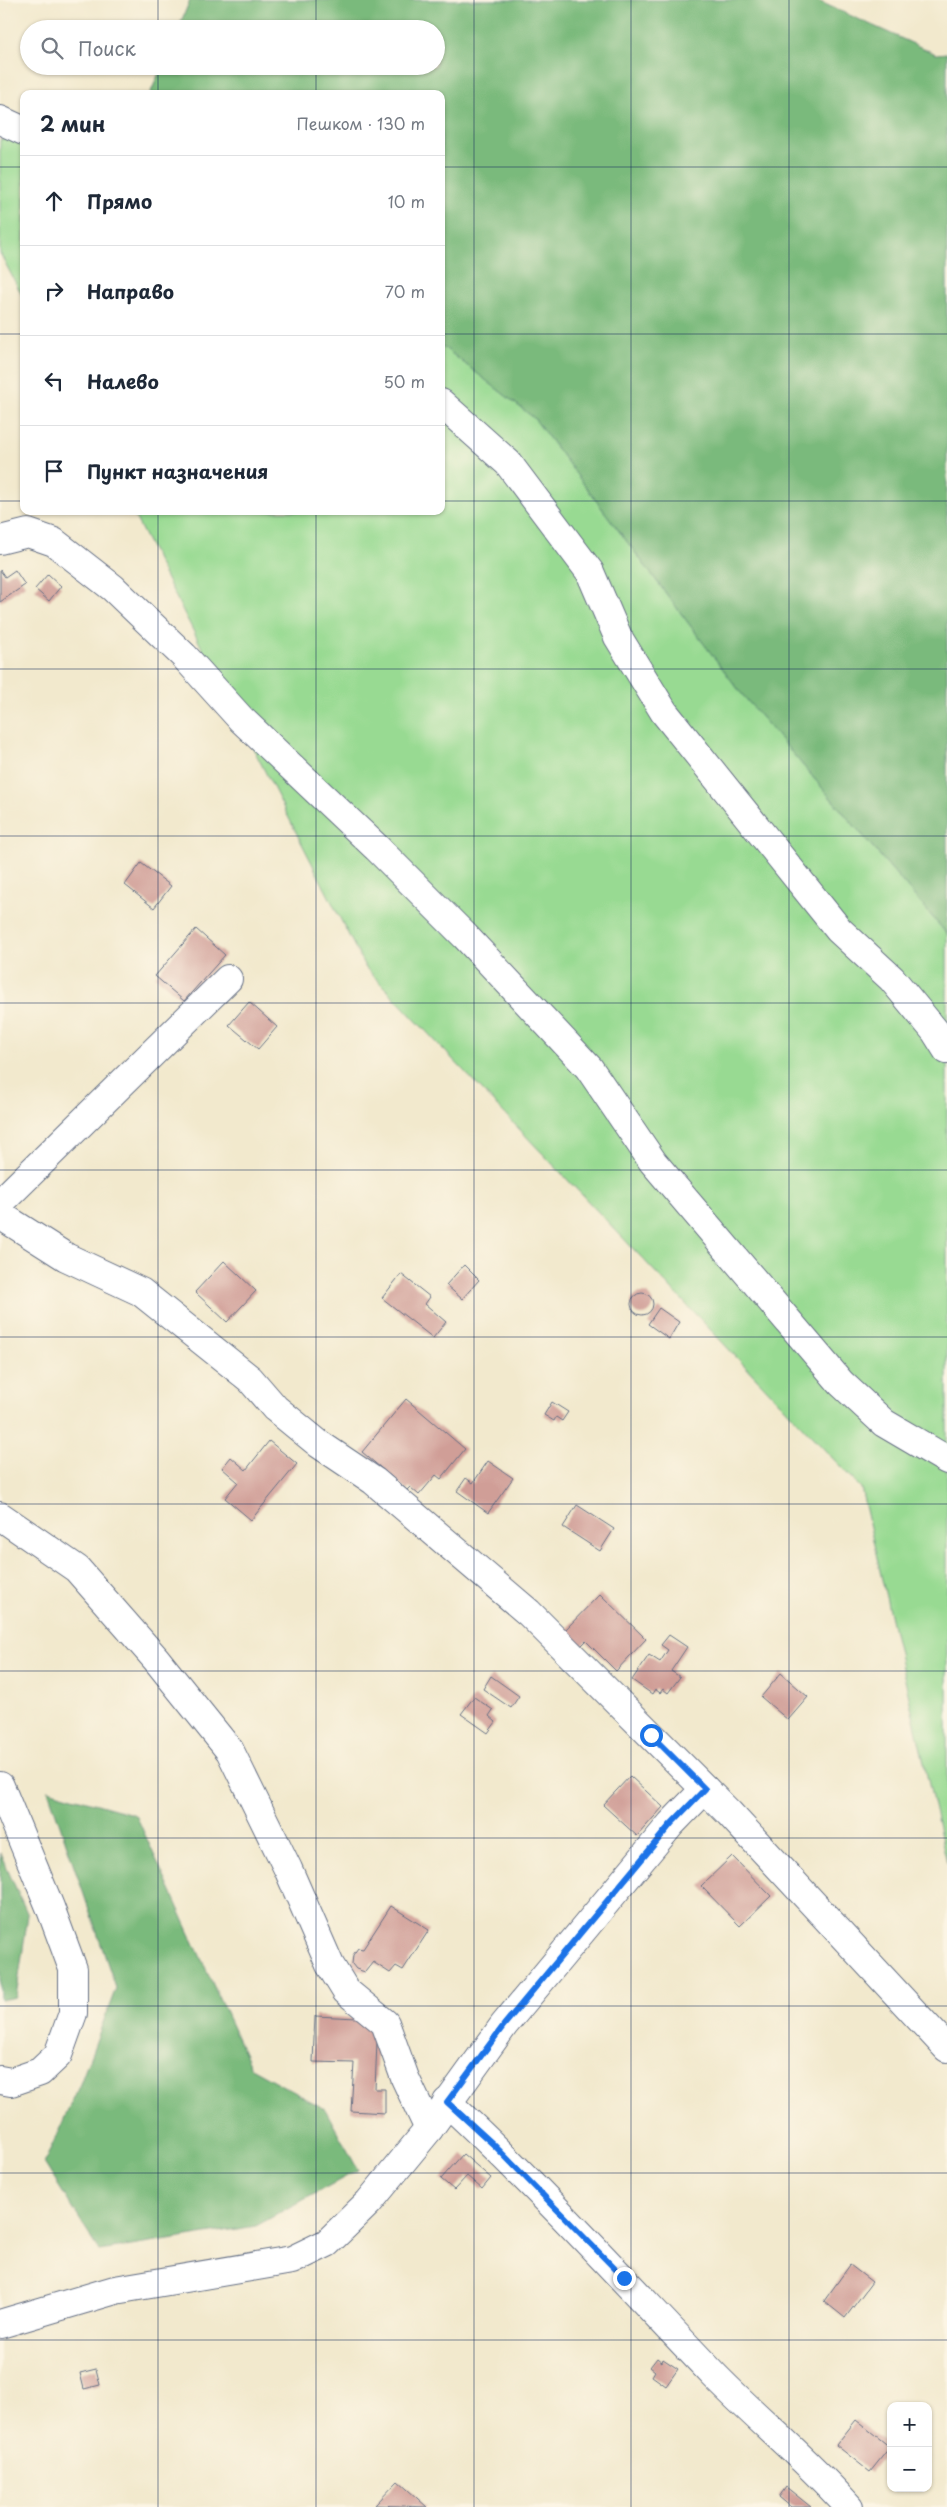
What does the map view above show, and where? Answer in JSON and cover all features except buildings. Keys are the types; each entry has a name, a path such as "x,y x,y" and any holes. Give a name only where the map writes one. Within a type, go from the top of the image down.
{"street":[{"path":"0,120 20,129"},
{"path":"445,407 508,463 590,572 618,637 664,712 838,930 892,978 935,1031 947,1050"},
{"path":"0,540 28,533 54,542 112,588 184,656 241,719 377,848 451,922 588,1068 653,1162 841,1382 884,1422 947,1460"},
{"path":"0,1203 228,979"},
{"path":"0,1215 66,1257 141,1292 243,1373 275,1408 319,1444 374,1481 529,1613 705,1789 947,2048"},
{"path":"0,1516 77,1569 156,1659 230,1751 288,1869 330,1965 346,1991 385,2023 405,2078 429,2129"},
{"path":"0,1786 50,1907 73,1969 73,2013 58,2055 40,2072 11,2082 0,2080"},
{"path":"0,2324 115,2290 292,2260 327,2243 368,2202 429,2129 504,2025 671,1824 705,1789"},
{"path":"447,2102 494,2145 624,2278 715,2376 825,2480 849,2507"}],"green space":[{"path":"190,0 816,0 936,54 947,53 947,934 741,693 534,418 445,348 445,90 152,90 158,75 445,75 445,20 182,20"},
{"path":"20,136 20,291 0,253 0,140"},
{"path":"445,348 534,418 741,693 947,934 947,1863 861,1488 365,967 134,515 445,515"},
{"path":"48,1790 136,1815 251,2068 325,2109 358,2170 256,2226 100,2251 44,2163 80,2084 116,1988"},
{"path":"0,1853 28,1915 16,1997 0,2000"}],"route":[{"path":"624,2278 494,2145 447,2102 504,2025 577,1940 671,1824 705,1789 651,1735"}]}
